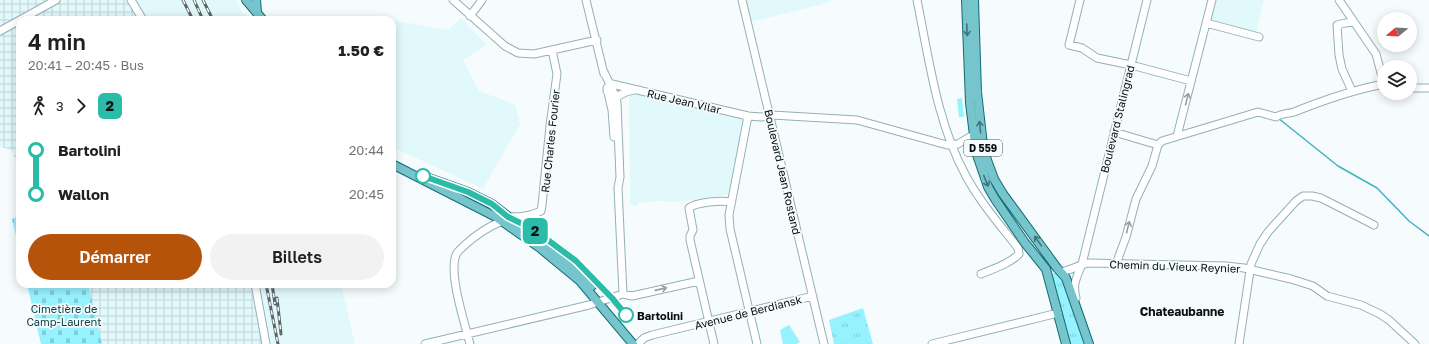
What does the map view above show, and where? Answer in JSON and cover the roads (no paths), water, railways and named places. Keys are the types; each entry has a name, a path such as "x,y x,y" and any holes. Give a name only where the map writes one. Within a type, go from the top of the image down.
{"main road":[{"path":"245,0 251,0"},
{"path":"245,0 260,16"},
{"path":"256,0 257,12"},
{"name":"D 559","path":"966,0 973,135 979,162 988,187 1025,243 1044,266 1050,278"},
{"name":"D 559","path":"974,0 977,92 983,145 987,160 997,185 1061,272"},
{"path":"396,166 447,193 503,217 519,226 547,246 581,274 638,344"},
{"path":"410,173 468,192 492,204 503,217"},
{"path":"519,226 602,301 633,344"},
{"path":"1064,344 1062,328 1050,287 1050,278 1054,273 1061,272 1066,278 1089,344"}],"street":[{"path":"27,16 56,0"},
{"path":"131,0 141,16"},
{"path":"453,0 505,46 518,53 534,54 597,40"},
{"path":"470,16 482,0"},
{"path":"586,0 609,90 618,188 623,294"},
{"name":"Boulevard Jean Rostand","path":"742,0 771,115 824,344"},
{"path":"917,0 936,92 963,171 974,190 1018,248 1019,254 1015,258 1003,265 981,274"},
{"path":"1080,0 1069,45 1082,48 1097,58 1131,65 1191,81"},
{"name":"Boulevard Stalingrad","path":"1079,314 1074,288 1082,264 1147,0"},
{"path":"1177,136 1212,0"},
{"path":"1339,0 1376,54 1378,60"},
{"path":"0,31 16,22"},
{"path":"1352,91 1342,68 1339,55 1338,26 1353,22"},
{"path":"1206,23 1259,37"},
{"name":"Rue Charles Fourier","path":"503,217 519,226 541,211 557,74 552,50"},
{"path":"1116,264 1126,237 1136,199 1152,166 1158,145 1162,141 1206,129 1258,112 1276,117 1292,113 1310,105 1352,91 1377,86"},
{"path":"1417,88 1429,88"},
{"path":"609,90 616,97 618,109 620,177 618,188"},
{"name":"Rue Jean Vilar","path":"609,90 634,90 748,116 771,115 857,120 942,144 975,146"},
{"path":"616,97 634,90"},
{"path":"748,116 729,215 730,229 757,344"},
{"path":"1114,132 1158,145"},
{"path":"955,144 973,135"},
{"path":"1374,225 1321,198 1303,196 1296,201 1268,232 1253,258 1250,270 1297,281 1312,286 1327,296 1361,305 1389,320 1414,344"},
{"path":"714,344 690,240 693,230 689,208 692,205 697,204 725,201 731,202"},
{"path":"470,344 454,281 453,270 455,261 458,253 475,236 503,217"},
{"name":"Boulevard Stalingrad","path":"1073,268 1088,237"},
{"name":"Chemin du Vieux Reynier","path":"1073,268 1082,264 1116,264 1216,266 1238,267 1250,270 1239,344"},
{"path":"1061,272 1073,268"},
{"path":"425,344 602,301 623,294 632,296 699,281"},
{"path":"256,288 266,344"},
{"name":"Avenue de Berdiansk","path":"638,344 644,338 652,335 812,296"},
{"path":"932,344 954,342 1058,313"}],"waterway":[{"path":"1278,118 1338,166 1377,188 1409,221 1429,236"}],"railway":[{"path":"183,0 191,16"},
{"path":"194,0 201,16"},
{"path":"203,0 211,16"},
{"path":"267,288 278,344"},
{"path":"273,288 275,304"},
{"path":"277,298 281,334"}],"place":[{"name":"Bartolini","path":"626,315"}],"district":[{"name":"Chateaubanne","path":"1182,311"}],"park label":[{"name":"Cimetière de Camp-Laurent","path":"64,314"}]}
